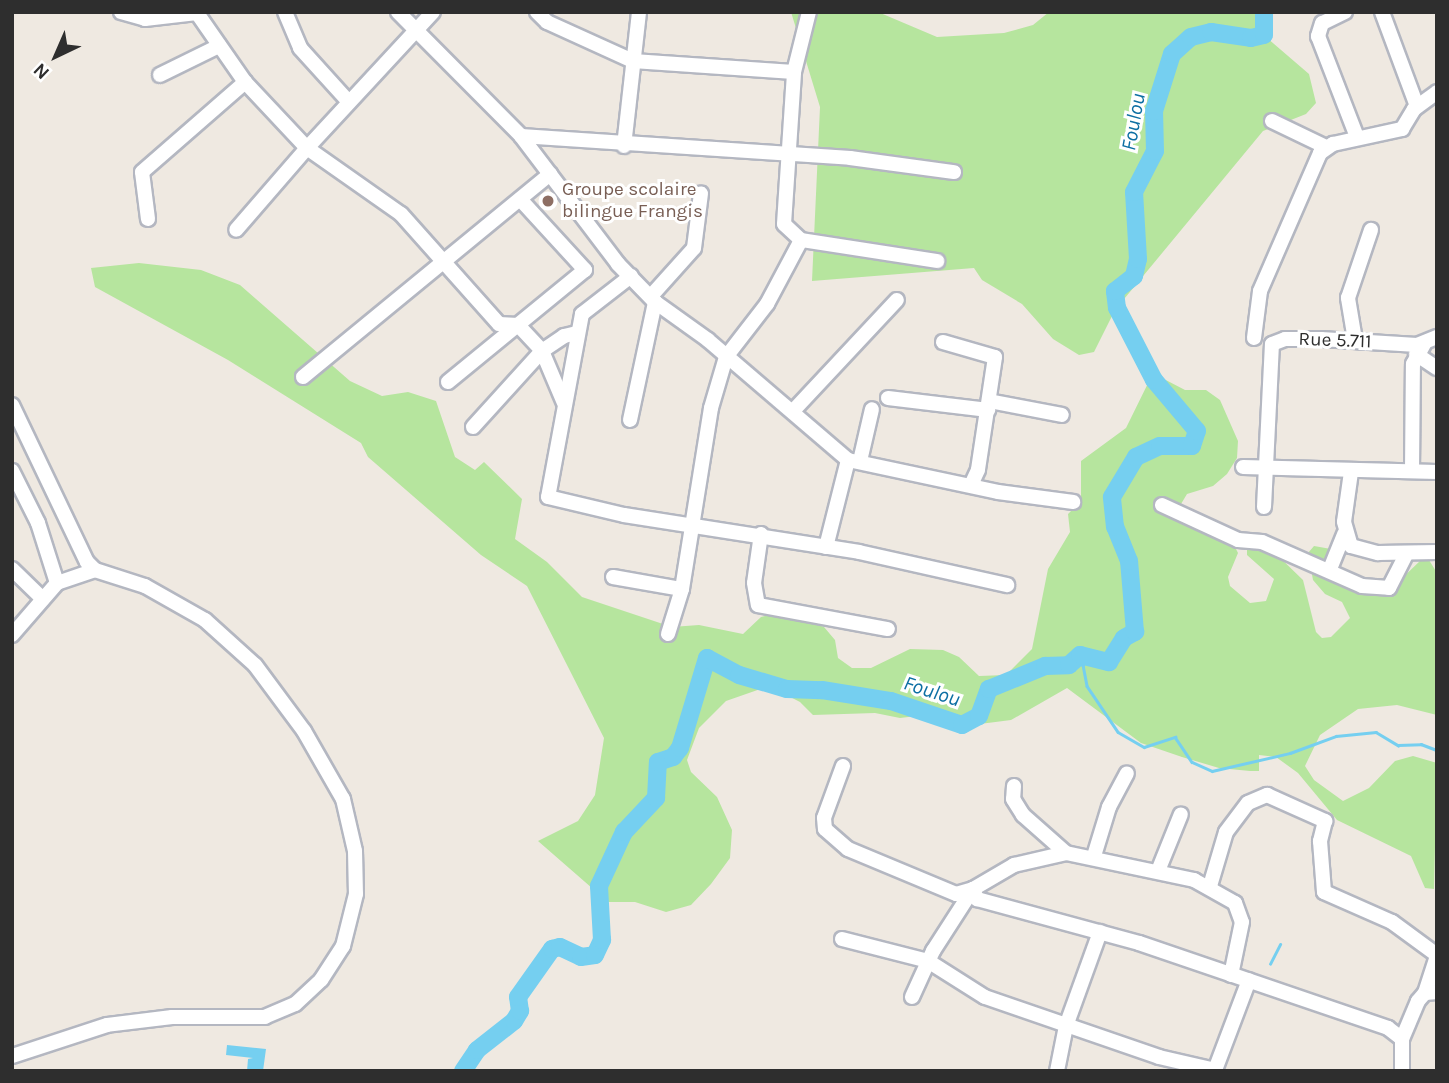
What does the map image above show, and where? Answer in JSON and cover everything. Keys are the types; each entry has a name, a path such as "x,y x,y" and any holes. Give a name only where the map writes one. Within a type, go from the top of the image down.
{"street":[{"path":"121,12 145,19 198,13 246,82 307,148 387,201 499,324 517,325 542,351 564,405"},
{"path":"285,12 300,48 348,101"},
{"path":"398,12 521,136 631,276 653,299 854,461 1073,502"},
{"path":"236,230 348,101 433,12"},
{"path":"537,12 547,22 633,61 794,72"},
{"path":"624,146 639,12"},
{"path":"809,12 794,72 784,224 801,240 937,261"},
{"path":"1345,12 1322,23 1318,36 1357,137"},
{"path":"1382,12 1417,106"},
{"path":"160,75 219,46"},
{"path":"148,219 142,172 246,82"},
{"path":"1272,344 1248,338 1268,270 1307,175 1326,147 1357,137 1402,129 1417,106 1437,92"},
{"path":"1272,121 1326,147"},
{"path":"521,136 624,146 790,156 954,172"},
{"path":"303,377 550,174"},
{"path":"630,420 653,299 694,248 701,193"},
{"path":"448,382 585,270 520,199"},
{"path":"1355,340 1348,298 1371,230"},
{"path":"668,634 682,589 711,408 726,357 768,304 801,240"},
{"path":"631,276 590,304 577,333 548,497 624,514 761,534 1007,585"},
{"path":"793,411 897,300"},
{"path":"473,427 542,351 564,336 577,333"},
{"name":"Rue 5.711","path":"1264,507 1272,344 1285,339 1426,345"},
{"path":"943,342 995,357 989,405 971,485"},
{"path":"1426,345 1437,368"},
{"path":"1412,471 1426,345"},
{"path":"888,398 989,405 1062,415"},
{"path":"12,405 51,491 94,570"},
{"path":"826,547 872,409"},
{"path":"1243,467 1351,472 1437,472"},
{"path":"12,471 38,523 57,583"},
{"path":"1330,569 1344,534 1351,472"},
{"path":"1162,505 1238,540 1262,542 1330,569 1362,586 1389,588 1406,554"},
{"path":"761,534 754,583 758,605 888,629"},
{"path":"1344,534 1362,551 1406,554 1437,552"},
{"path":"12,569 43,599"},
{"path":"12,635 57,583 94,570 145,586 205,620 255,665 304,732 343,799 355,851 351,925 321,981 295,1004 265,1017 118,1023 12,1056"},
{"path":"613,577 682,589"},
{"path":"843,766 824,818 825,829 834,839 949,892 972,889 1014,865 1066,853 1094,856 1158,871 1209,887 1236,904 1242,922 1231,975"},
{"path":"1094,856 1109,807 1126,773"},
{"path":"1014,786 1013,799 1023,815 1066,853"},
{"path":"1209,887 1226,832 1248,803 1267,795 1325,821 1320,841 1324,892 1391,922 1437,955 1431,993 1402,1039 1402,1071"},
{"path":"1158,871 1181,814"},
{"path":"972,889 977,899 1100,932 1249,980 1388,1028 1402,1039"},
{"path":"912,997 928,961 972,889"},
{"path":"1056,1071 1066,1026 1100,932"},
{"path":"842,939 928,961 985,997 1066,1026 1215,1070 1249,980"}],"green space":[{"path":"791,12 878,12 937,37 1004,33 1033,25 1049,12 1258,12 1260,32 1309,74 1316,103 1306,114 1263,131 1115,310 1094,352 1079,355 1053,339 1022,304 982,280 974,268 812,281 820,107"},
{"path":"139,263 201,270 240,285 350,381 382,396 408,392 436,401 455,457 475,470 484,462 522,499 515,539 547,562 582,597 672,627 699,625 743,634 761,617 781,612 824,627 835,640 838,658 852,668 871,668 910,649 943,650 959,657 979,676 1006,675 1032,649 1048,569 1070,532 1068,514 1081,501 1081,461 1126,428 1156,367 1160,377 1185,390 1206,390 1220,400 1238,441 1237,458 1227,474 1213,486 1187,494 1178,509 1195,529 1220,534 1234,545 1238,553 1228,577 1230,586 1250,603 1266,601 1274,579 1247,555 1247,546 1272,550 1303,580 1316,632 1322,638 1331,637 1350,618 1342,602 1325,594 1313,580 1308,553 1314,546 1331,549 1347,582 1395,585 1421,560 1429,560 1437,573 1437,715 1397,705 1358,709 1320,735 1305,766 1314,780 1343,801 1369,788 1395,761 1413,756 1437,763 1434,889 1425,888 1411,856 1337,820 1298,773 1276,757 1259,755 1259,771 1250,771 1219,768 1182,757 1141,743 1067,688 1011,720 972,725 958,724 942,713 900,718 875,713 813,715 800,702 769,686 726,701 699,728 687,760 691,772 717,797 732,830 730,858 711,884 691,905 666,912 635,902 608,902 538,841 578,821 595,795 604,738 527,586 481,555 368,457 361,443 228,360 95,287 91,268"}],"water":[{"path":"227,1045 266,1049 263,1071 247,1071 248,1059 253,1058 226,1055"}],"waterway":[{"name":"Foulou","path":"463,1071 477,1050 514,1021 520,1011 518,997 552,949 560,947 581,957 595,955 602,940 599,886 624,832 656,798 658,762 673,757 680,748 707,658 739,675 787,689 822,690 891,701 962,725 979,716 989,689 1045,666 1069,665 1080,655 1109,662 1124,638 1135,632 1129,561 1115,527 1112,497 1136,457 1160,446 1192,446 1197,431 1154,380 1117,308 1115,291 1134,276 1138,259 1134,192 1155,151 1154,111 1172,54 1191,37 1211,32 1251,38 1264,35 1264,12"},
{"path":"1074,659 1083,665 1087,686 1118,732 1144,747 1175,737 1192,762 1212,771 1290,753 1336,736 1376,732 1398,745 1421,744 1437,750"},
{"path":"1270,964 1280,944"}],"place":[{"name":"Groupe scolaire bilingue Frangis","path":"548,201"}]}
